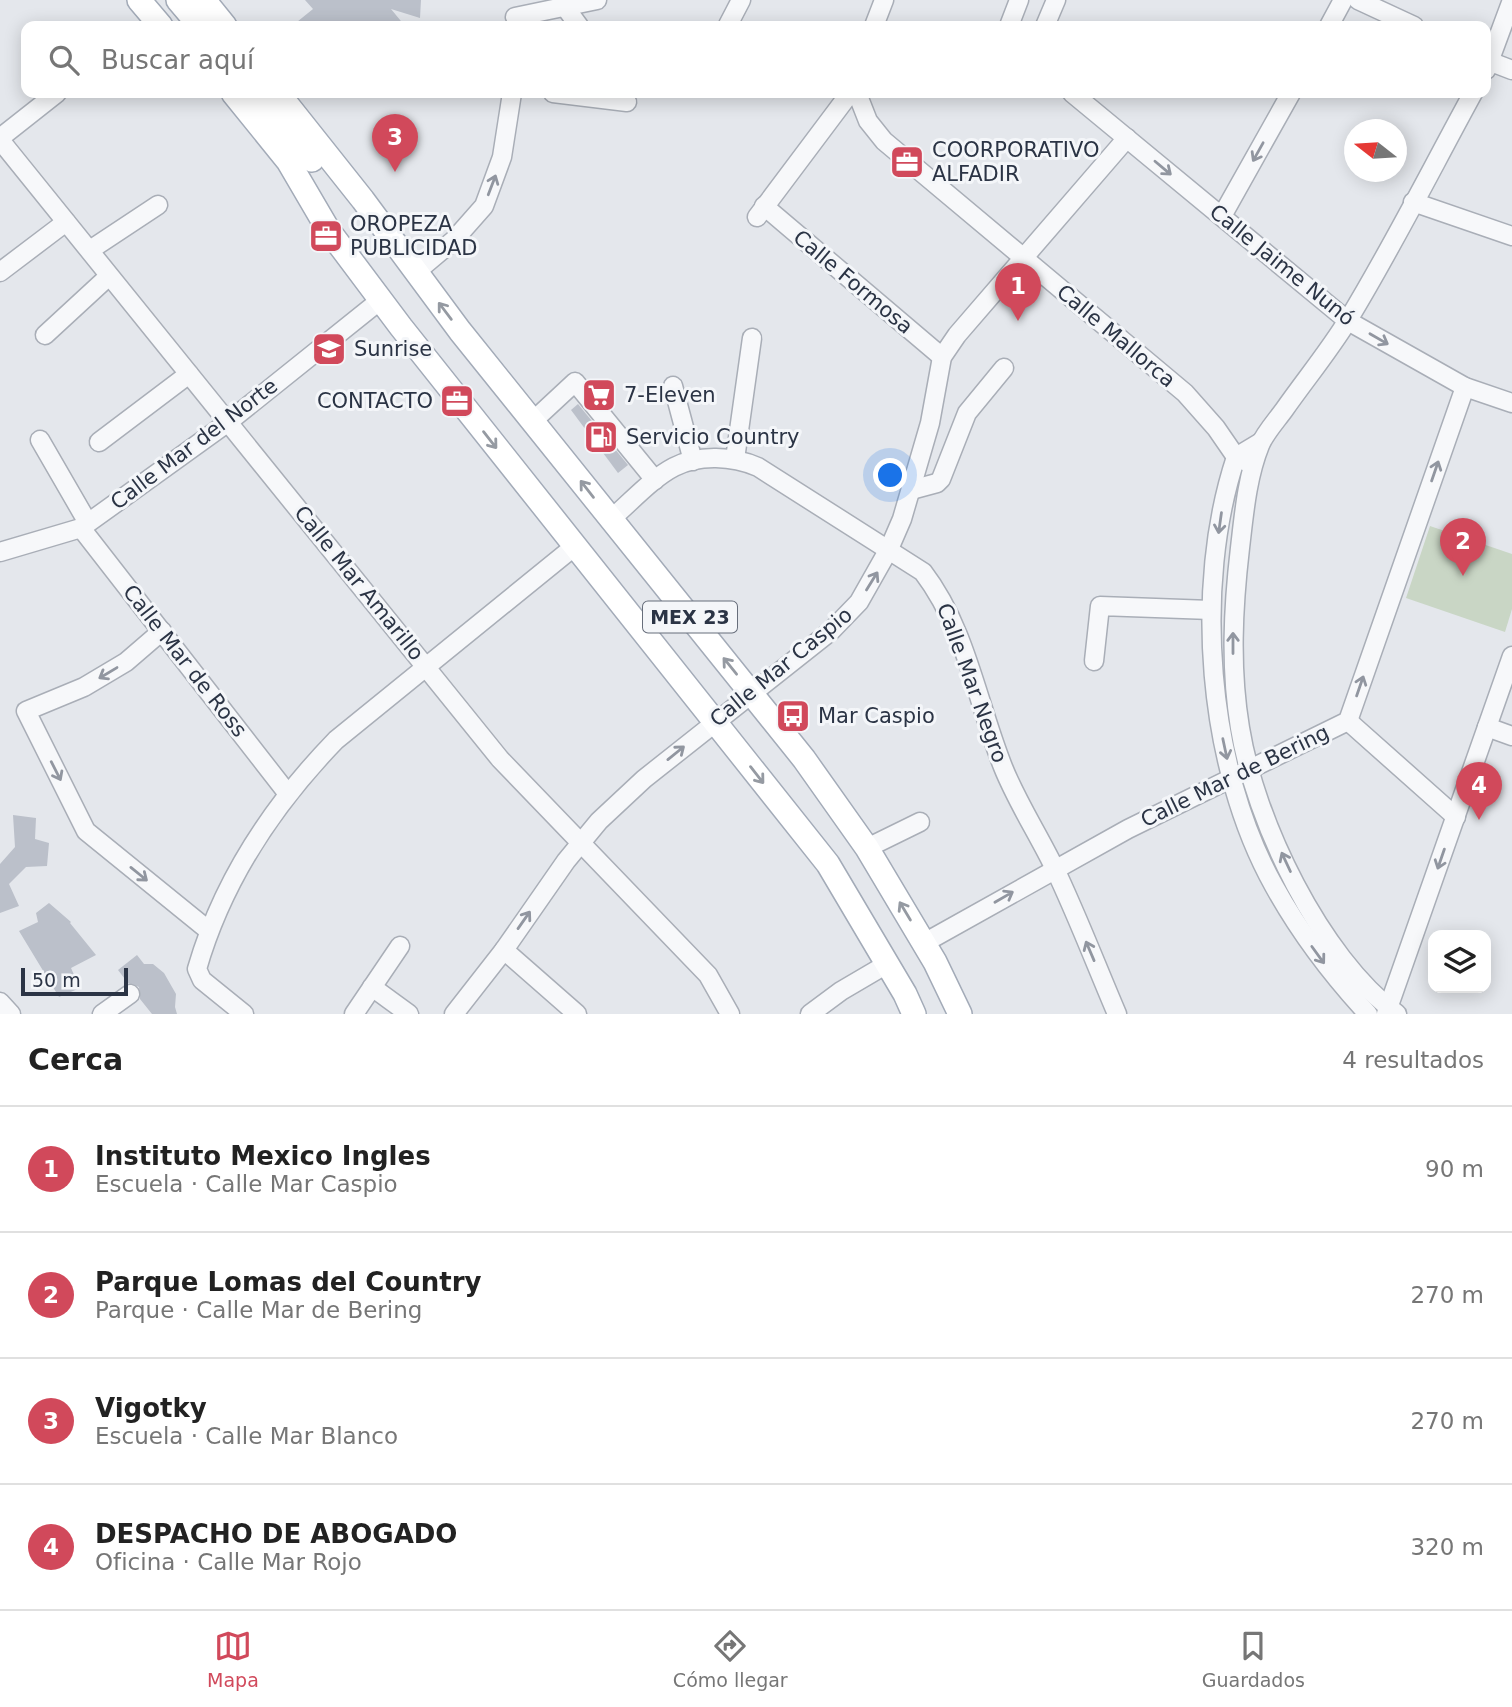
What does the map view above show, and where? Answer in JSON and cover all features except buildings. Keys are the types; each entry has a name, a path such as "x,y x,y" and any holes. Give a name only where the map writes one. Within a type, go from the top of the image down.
{"main road":[{"path":"178,0 196,21"},
{"path":"204,0 221,21"},
{"path":"150,14 168,21"},
{"name":"MEX 23","path":"219,98 279,170 373,306 387,323 401,327"},
{"path":"238,98 293,152 326,176 391,240"},
{"path":"259,98 293,152"},
{"name":"MEX 23","path":"282,98 363,200 460,331 804,759 867,848 924,943 960,1014"},
{"name":"MEX 23","path":"293,152 329,231 401,327 828,864 914,1014"}],"street":[{"path":"515,14 597,0"},
{"path":"731,21 741,0"},
{"path":"876,21 884,0"},
{"path":"1011,21 1019,0"},
{"path":"1047,21 1056,0"},
{"path":"1332,21 1343,0"},
{"path":"1359,0 1403,21"},
{"path":"1491,54 1512,1"},
{"path":"565,7 575,21"},
{"path":"1491,65 1512,70"},
{"path":"0,139 51,98"},
{"path":"416,272 454,240 484,206 502,157 511,98"},
{"path":"595,98 627,102"},
{"name":"Calle Formosa","path":"846,98 760,211 942,357"},
{"name":"Calle Mallorca","path":"859,98 867,121 884,141 1185,393 1216,428 1236,457"},
{"name":"Calle Jaime Nunó","path":"1078,98 1348,321 1465,387 1512,403"},
{"path":"1222,216 1288,98"},
{"path":"1470,98 1348,321 1261,442 1248,489 1233,605 1233,669 1240,728 1270,829 1316,921 1350,966 1391,1012 1512,656"},
{"name":"Calle Mar Caspio","path":"454,1014 599,821 644,779 831,631 859,602 889,549 911,490 930,423 942,357 957,335 1127,138"},
{"name":"Calle Mar Amarillo","path":"0,139 226,423 500,759 708,975 730,1014"},
{"path":"1413,201 1512,236"},
{"path":"90,250 158,205"},
{"path":"0,272 66,222"},
{"path":"45,335 109,276"},
{"name":"Calle Mar del Norte","path":"0,552 85,526 226,423 373,306"},
{"path":"736,459 752,338"},
{"path":"911,490 941,480 968,413 1004,368"},
{"path":"99,442 189,374"},
{"path":"533,421 575,383 656,480"},
{"path":"673,386 694,461"},
{"name":"Calle Mar de Bering","path":"924,943 1128,829 1348,721 1465,387"},
{"name":"Calle Mar de Ross","path":"40,440 85,526 288,794"},
{"path":"1261,442 1236,457 1221,515 1211,610 1219,718 1231,778 1252,838 1272,883 1314,950 1368,1014"},
{"path":"1236,457 1254,464"},
{"name":"Calle Mar Negro","path":"611,519 674,467 694,461 736,459 758,467 923,572 951,615 983,716 1004,771 1055,869 1117,1014"},
{"path":"244,1014 202,979 197,969 208,930 244,859 288,794 336,740 575,546"},
{"path":"1094,662 1100,606 1211,610"},
{"path":"162,631 126,662 84,687 26,711 86,831 208,930"},
{"path":"1348,721 1456,817"},
{"path":"1487,727 1512,736"},
{"path":"867,848 920,822"},
{"path":"354,1014 400,946"},
{"path":"504,950 577,1014"},
{"path":"810,1014 841,991 887,964"},
{"path":"372,987 409,1014"},
{"path":"102,1014 130,994"},
{"path":"0,1002 11,1014"}],"green space":[{"path":"1430,526 1512,554 1512,609 1505,632 1406,598"}],"place":[{"name":"COORPORATIVO ALFADIR","path":"907,162"},
{"name":"Vigotky","path":"395,172"},
{"name":"OROPEZA PUBLICIDAD","path":"326,236"},
{"name":"Instituto Mexico Ingles","path":"1018,321"},
{"name":"Sunrise","path":"329,349"},
{"name":"7-Eleven","path":"599,395"},
{"name":"CONTACTO","path":"457,401"},
{"name":"Servicio Country","path":"601,437"},
{"name":"Parque Lomas del Country","path":"1463,576"},
{"name":"Mar Caspio","path":"793,716"},
{"name":"DESPACHO DE ABOGADO","path":"1479,820"}]}
